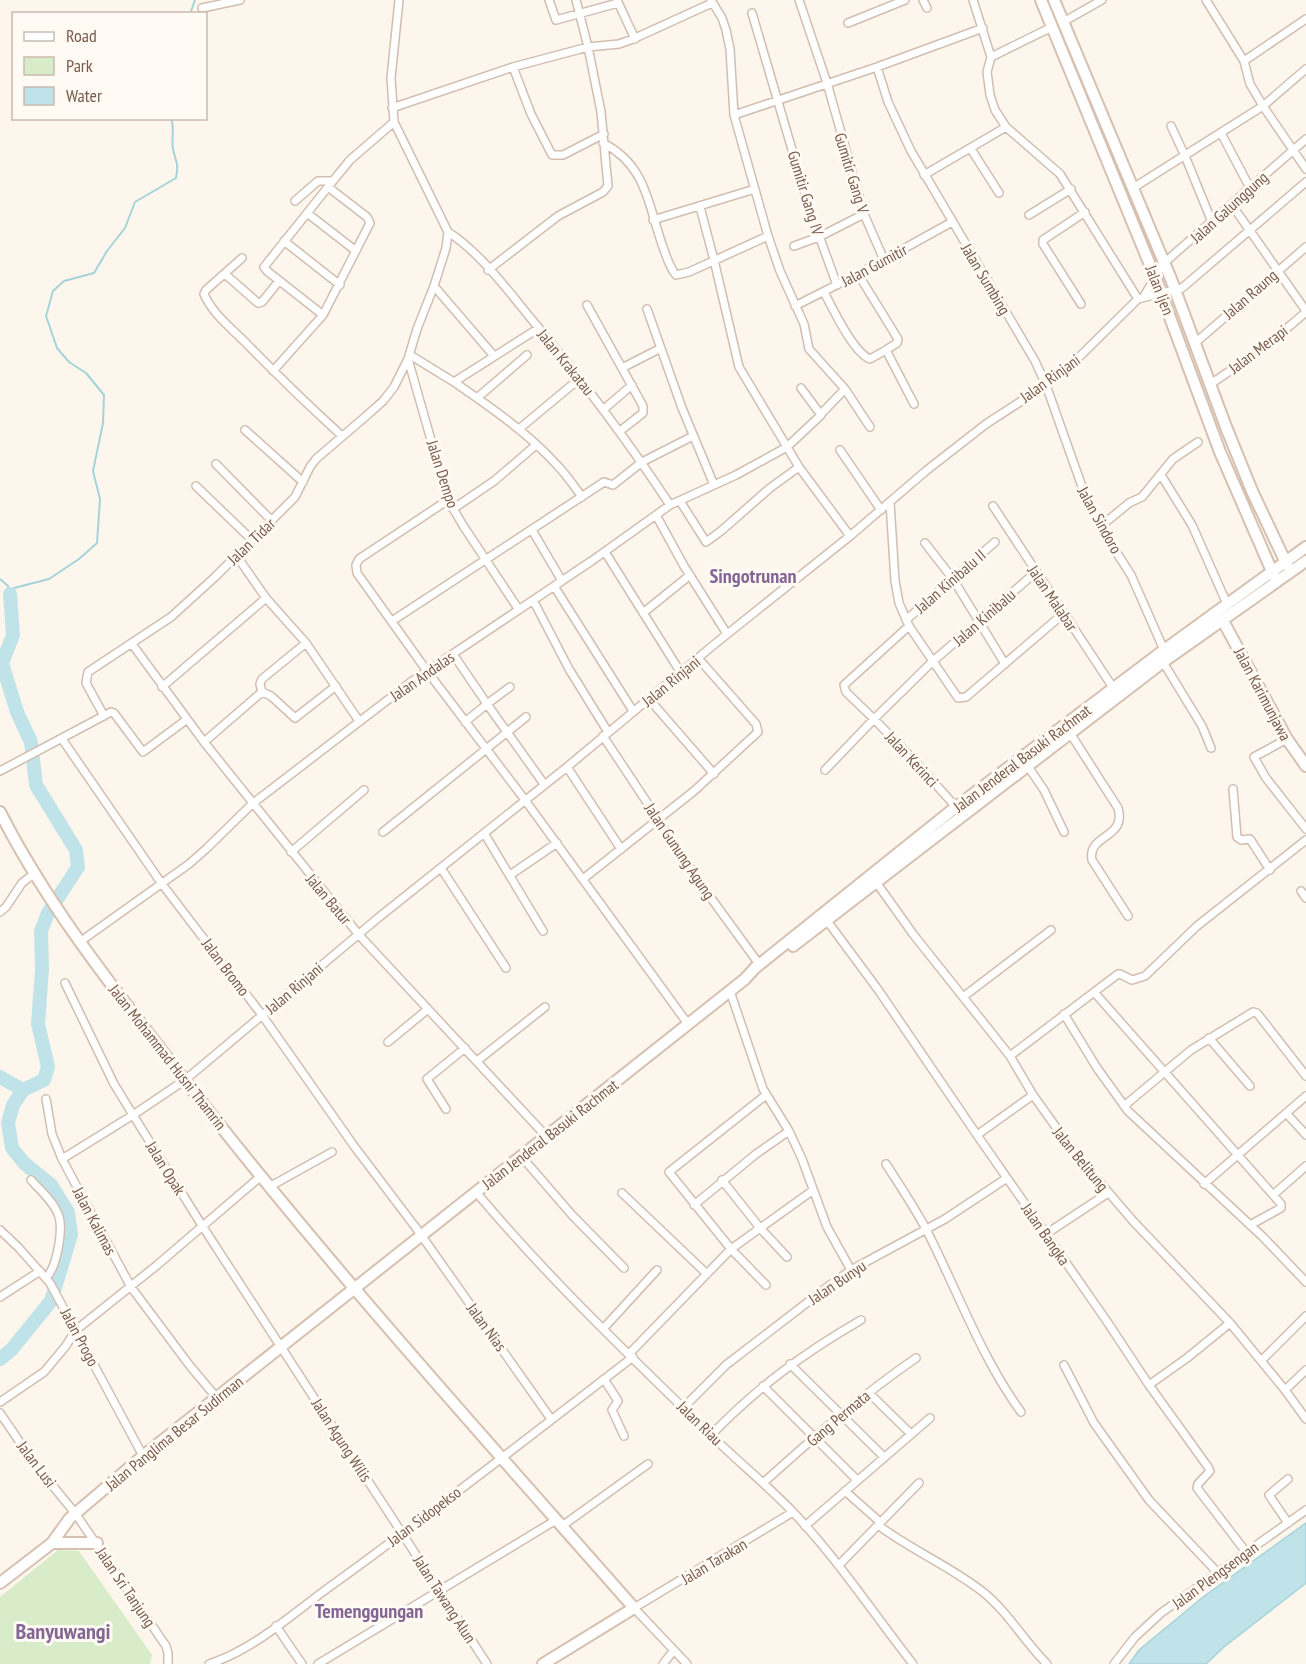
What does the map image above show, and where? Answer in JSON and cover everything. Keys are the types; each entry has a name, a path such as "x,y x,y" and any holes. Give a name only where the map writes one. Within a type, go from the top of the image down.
{"main road":[{"name":"Jalan Ijen","path":"1041,0 1155,277 1220,452 1275,576"},
{"name":"Jalan Ijen","path":"1054,0 1176,291 1209,385 1252,491 1291,572"},
{"path":"1052,27 1063,22"},
{"name":"Jalan Jenderal Basuki Rachmat","path":"745,979 759,972 956,807 1070,733 1163,662 1223,621 1275,576 1285,561 1306,547"},
{"name":"Jalan Jenderal Basuki Rachmat","path":"354,1288 745,979 759,964 876,882 1027,765 1037,753 1164,650 1227,604 1275,576 1291,572 1306,561"},
{"name":"Jalan Karimunjawa","path":"1223,621 1287,739 1306,766"},
{"name":"Jalan Mohammad Husni Thamrin","path":"0,812 57,908 123,1000 260,1177 634,1608"},
{"name":"Jalan Panglima Besar Sudirman","path":"0,1582 52,1543 75,1513 143,1456 354,1288"},
{"path":"52,1543 97,1543"},
{"path":"543,1664 634,1608"}],"street":[{"path":"202,8 212,3 240,0"},
{"path":"399,0 391,78 394,122 448,232"},
{"path":"549,0 556,20 618,1 635,39"},
{"path":"488,270 558,216 606,189 608,182 604,134 588,47 576,0"},
{"name":"Gumitir Gang V","path":"799,0 827,83 864,214 884,260"},
{"path":"848,22 905,0"},
{"path":"923,0 927,8"},
{"path":"973,0 991,57 987,72 990,95 996,110 1006,127 1060,174 1141,298 1176,291 1185,286 1306,182"},
{"path":"1063,22 1102,0"},
{"path":"1206,0 1244,61 1250,84 1263,106 1306,169"},
{"path":"392,108 513,67 588,47 619,44 635,39 712,1 726,30 732,72 734,115 768,236 804,324 811,353 845,389 870,427"},
{"name":"Gumitir Gang IV","path":"752,13 776,101 819,237 837,285"},
{"path":"1244,61 1306,19"},
{"path":"991,57 1052,27"},
{"path":"734,115 877,68 983,28"},
{"path":"513,67 531,114 552,155 563,155 604,134"},
{"name":"Jalan Sumbing","path":"877,68 893,116 924,175 1019,333 1046,385"},
{"path":"1132,188 1263,106 1306,69"},
{"path":"323,315 265,270 264,265 350,160 394,122"},
{"path":"1171,126 1212,222"},
{"path":"924,175 1006,127"},
{"path":"1221,133 1250,188"},
{"name":"Jalan Galunggung","path":"1155,277 1164,263 1306,139"},
{"path":"603,143 618,150 636,170 648,197 653,220 676,275 681,275 768,236"},
{"path":"971,149 999,193"},
{"path":"273,371 323,315 340,285 370,220 330,184 318,181 296,201"},
{"path":"653,220 755,189"},
{"path":"1029,215 1071,189"},
{"path":"1232,205 1306,312"},
{"path":"700,207 739,368 799,467 850,536"},
{"path":"1081,304 1042,242 1085,212"},
{"path":"307,213 356,251"},
{"path":"794,246 819,237 864,214"},
{"name":"Jalan Gumitir","path":"795,306 952,222"},
{"name":"Jalan Krakatau","path":"448,232 466,244 539,328 620,431 670,505"},
{"name":"Jalan Tidar","path":"104,716 86,683 87,674 171,617 295,497 316,459 388,394 409,357 446,248 448,232"},
{"path":"284,241 340,285"},
{"name":"Jalan Raung","path":"1195,342 1306,247"},
{"path":"242,258 206,290 205,296 219,316 296,395 342,436"},
{"path":"225,274 258,303 262,302 279,280"},
{"path":"824,292 854,342 865,357 870,359 898,340 858,274"},
{"name":"Jalan Rinjani","path":"184,1080 359,934 986,424 1068,368 1141,298 1155,277"},
{"path":"434,286 494,356"},
{"path":"586,305 644,406 644,412 620,431"},
{"path":"647,309 693,436 714,485"},
{"name":"Jalan Merapi","path":"1209,385 1264,348 1306,312"},
{"path":"454,382 539,328"},
{"path":"622,368 661,348"},
{"path":"886,350 914,404"},
{"path":"477,398 526,355"},
{"path":"409,357 454,382 519,429 559,466 582,497"},
{"name":"Jalan Dempo","path":"409,357 448,500 519,610"},
{"path":"519,429 579,379"},
{"name":"Jalan Sindoro","path":"1046,385 1076,473 1100,527 1131,575 1164,650"},
{"path":"604,410 632,386"},
{"path":"801,388 821,414"},
{"name":"Jalan Andalas","path":"81,941 162,884 206,849 252,804 358,721 427,671 605,552 670,505 787,447 814,423 845,389"},
{"path":"245,430 303,482"},
{"path":"392,621 604,482 613,485 642,462 693,436"},
{"path":"1100,527 1129,503 1142,497 1173,459 1198,442"},
{"path":"453,509 494,481 536,444"},
{"path":"840,450 882,510"},
{"path":"216,464 272,521"},
{"path":"680,501 706,542 770,488 799,467"},
{"path":"1161,475 1192,525 1227,604"},
{"path":"196,486 252,540"},
{"path":"448,500 359,559 356,565 357,573 688,1024"},
{"path":"890,502 895,581 907,623 956,696 966,697 1064,614"},
{"name":"Jalan Malabar","path":"993,506 1114,689"},
{"path":"656,515 727,634"},
{"path":"532,530 562,581"},
{"name":"Jalan Kinibalu II","path":"874,719 846,692 844,685 994,542"},
{"path":"925,543 953,579 1005,664"},
{"path":"605,552 681,673"},
{"path":"236,555 266,598 306,643 358,721"},
{"name":"Jalan Kinibalu","path":"932,662 1036,572"},
{"path":"643,613 690,575"},
{"path":"554,586 633,711"},
{"path":"162,687 266,598"},
{"name":"Jalan Gunung Agung","path":"533,600 606,734 658,818 703,887 759,964"},
{"path":"262,692 260,684 262,679 306,643"},
{"name":"Jalan Batur","path":"132,644 186,720 359,934 546,1136"},
{"path":"453,654 544,784"},
{"path":"583,879 714,774 756,735 759,729 756,724 698,658"},
{"name":"Jalan Kerinci","path":"932,662 874,719 956,807"},
{"path":"1163,662 1195,714 1212,748"},
{"path":"262,692 272,696 295,718 336,686"},
{"path":"465,722 510,687"},
{"path":"204,742 262,692"},
{"path":"649,699 714,774"},
{"path":"0,771 111,712 143,752 186,720"},
{"path":"382,832 526,717"},
{"path":"825,771 874,719"},
{"path":"1070,733 1118,808 1120,816 1115,830 1092,848 1091,854 1092,860 1128,916"},
{"name":"Jalan Bromo","path":"62,739 162,884 262,1015 354,1146 421,1235"},
{"path":"1287,739 1254,757 1266,778 1306,829"},
{"path":"1027,765 1044,790 1064,832"},
{"path":"567,767 621,849"},
{"path":"1233,789 1237,837 1241,840 1250,839 1270,870"},
{"path":"291,852 364,790"},
{"path":"484,833 543,931"},
{"path":"1010,1056 1119,974 1132,980 1145,976 1197,927 1306,840"},
{"path":"510,875 557,843"},
{"path":"441,868 506,968"},
{"path":"0,912 22,883 38,878"},
{"name":"Jalan Belitung","path":"876,882 913,934 1010,1056 1057,1131 1108,1193 1230,1323 1286,1390 1306,1419"},
{"path":"1301,891 1306,898"},
{"name":"Jalan Bangka","path":"824,917 879,991 1149,1385 1208,1467 1210,1471 1197,1488 1246,1552"},
{"path":"963,998 1051,930"},
{"name":"Jalan Opak","path":"65,983 114,1084 203,1227 282,1346"},
{"path":"730,991 766,1095 789,1131 831,1235 851,1270"},
{"path":"1094,992 1281,1204 1281,1208 1250,1225"},
{"path":"477,1061 545,1006"},
{"path":"388,1042 428,1009"},
{"path":"1124,1106 1163,1071 1209,1038 1255,1012 1306,1076"},
{"path":"1064,1014 1097,1068 1124,1106 1250,1225 1306,1282"},
{"path":"1209,1038 1250,1086"},
{"path":"446,1109 427,1078 465,1048"},
{"path":"62,1158 133,1115 184,1080"},
{"path":"766,1095 669,1172 731,1249 766,1286"},
{"path":"977,1136 1033,1095"},
{"path":"1204,1184 1306,1096"},
{"name":"Jalan Kalimas","path":"46,1099 52,1134 62,1158 131,1287 217,1398"},
{"path":"1287,1114 1306,1135"},
{"path":"694,1205 722,1180 789,1131"},
{"path":"269,1188 332,1152"},
{"path":"521,1156 564,1207 624,1268"},
{"path":"886,1164 926,1230 969,1323 1021,1412"},
{"path":"1273,1196 1306,1166"},
{"path":"0,1402 44,1372 76,1330 131,1287 260,1177"},
{"name":"Jalan Bunyu","path":"683,1408 726,1365 851,1270 926,1230 1007,1178"},
{"path":"31,1180 59,1216 59,1234 54,1265 48,1280"},
{"path":"722,1180 760,1228 787,1257"},
{"name":"Jalan Sidopekso","path":"209,1664 237,1653 276,1626 403,1533 604,1379 631,1355 731,1249 812,1191"},
{"name":"Jalan Riau","path":"476,1192 530,1255 603,1329 793,1512 839,1565 913,1664"},
{"path":"622,1193 707,1274"},
{"path":"1047,1234 1108,1193"},
{"name":"Jalan Progo","path":"0,1230 18,1246 48,1280 143,1456"},
{"name":"Jalan Nias","path":"421,1235 551,1419"},
{"path":"603,1329 657,1270"},
{"path":"0,1297 40,1272"},
{"path":"1261,1361 1306,1316"},
{"path":"711,1435 790,1364 861,1320"},
{"path":"1149,1385 1230,1323"},
{"name":"Jalan Agung Wilis","path":"282,1346 403,1533"},
{"name":"Gang Permata","path":"763,1483 814,1437 916,1358"},
{"path":"790,1364 884,1457"},
{"path":"1064,1365 1094,1423 1153,1506 1217,1572"},
{"path":"1286,1390 1306,1370"},
{"path":"604,1379 618,1401 612,1410 624,1436"},
{"path":"763,1386 857,1480"},
{"path":"869,1393 911,1434"},
{"name":"Jalan Lusi","path":"0,1413 34,1463 75,1513"},
{"path":"805,1526 930,1418"},
{"path":"318,1664 559,1523 648,1464"},
{"path":"1288,1479 1269,1494 1288,1523"},
{"path":"839,1565 919,1483"},
{"path":"845,1491 893,1536 953,1569 983,1592 998,1605 1023,1638 1047,1664"},
{"name":"Jalan Plengsengan","path":"1114,1664 1128,1644 1148,1624 1306,1510"},
{"name":"Jalan Tarakan","path":"634,1608 793,1512"},
{"name":"Jalan Sri Tanjung","path":"75,1513 166,1646 168,1664"},
{"name":"Jalan Tawang Alun","path":"403,1533 487,1664"},
{"path":"634,1608 687,1664"},
{"path":"276,1626 302,1664"},
{"path":"663,1664 674,1650"}],"green space":[{"path":"58,1550 79,1551 152,1655 150,1664 0,1664 0,1597"}],"water":[{"path":"1306,1523 1306,1583 1224,1647 1206,1664 1129,1664 1139,1650 1203,1597"}],"waterway":[{"path":"191,12 195,0"},
{"path":"10,594 14,588 49,579 79,559 97,543 100,499 93,471 103,423 104,395 86,373 69,362 57,348 46,316 53,291 64,281 94,273 125,228 135,202 176,178 177,165 172,141 172,120"},
{"path":"0,579 8,586 10,594"},
{"path":"0,1359 12,1349 51,1301 71,1235 68,1212 51,1185 24,1163 12,1148 8,1123 13,1105 23,1090 44,1080 48,1067 38,1024 42,969 41,931 48,913 78,867 76,850 36,785 31,742 17,712 2,663 13,635 10,594"},
{"path":"0,1077 23,1090"}],"district":[{"name":"Singotrunan","path":"753,576"},
{"name":"Temenggungan","path":"369,1611"},
{"name":"Banyuwangi","path":"63,1631"}]}
